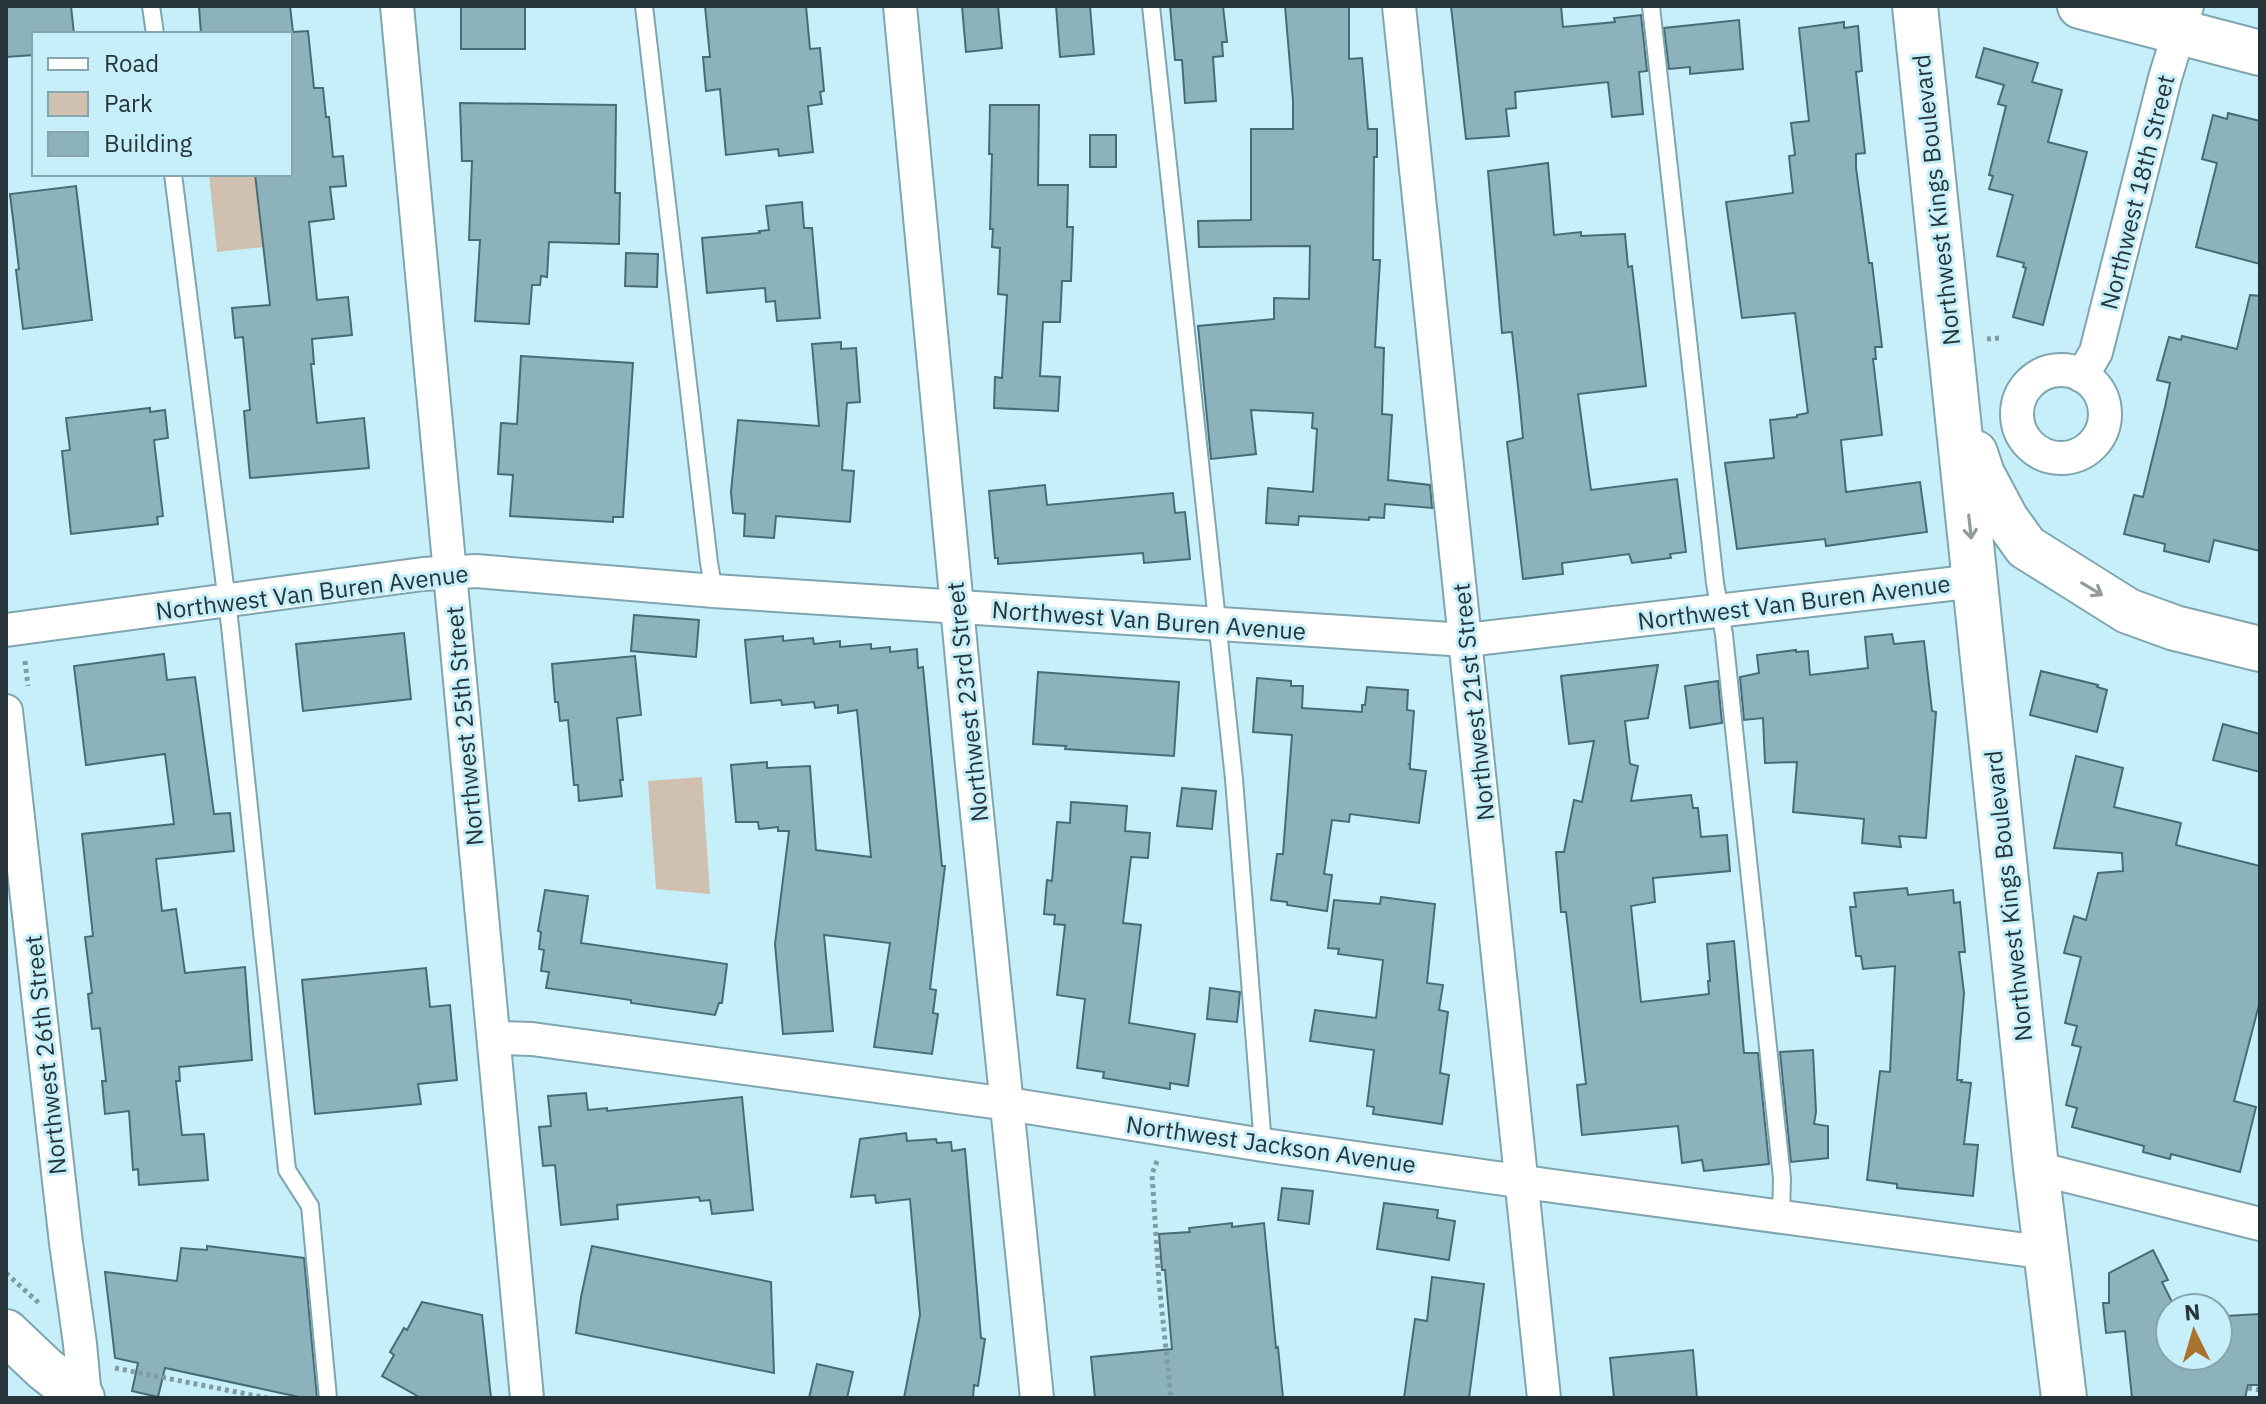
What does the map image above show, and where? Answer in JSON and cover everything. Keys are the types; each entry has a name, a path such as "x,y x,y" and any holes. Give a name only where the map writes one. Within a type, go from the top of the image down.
{"street":[{"name":"Northwest 25th Street","path":"397,6 527,1398"},
{"name":"Northwest 23rd Street","path":"900,6 1037,1398"},
{"name":"Northwest 21st Street","path":"1399,6 1544,1398"},
{"name":"Northwest Kings Boulevard","path":"1915,6 2036,1168 2063,1398"},
{"path":"2080,6 2184,19 2260,53"},
{"name":"Northwest 18th Street","path":"2082,376 2096,352 2165,78 2184,19"},
{"name":"Northwest Kings Boulevard","path":"1956,393 1982,474 2006,519 2026,547"},
{"name":"Northwest Van Buren Avenue","path":"6,630 476,571 714,591 1466,640 1976,581 2026,547"},
{"path":"2026,547 2128,611 2175,628 2260,649"},
{"name":"Northwest 26th Street","path":"6,711 79,1339 83,1398"},
{"name":"Northwest Jackson Avenue","path":"494,1038 532,1039 1008,1104 1263,1145 2048,1253"},
{"path":"2036,1168 2260,1224"},
{"path":"6,1332 45,1369 83,1398"}],"lane":[{"path":"151,6 155,32"},
{"path":"644,6 714,591"},
{"path":"1151,6 1234,779 1263,1145"},
{"path":"1651,6 1713,568 1740,774 1782,1178 1781,1218"},
{"path":"173,176 226,602 287,1170 310,1206 328,1398"}],"path":[{"path":"1987,339 2000,338"},
{"path":"1160,1151 1152,1174 1171,1398"},
{"path":"6,1273 112,1367 267,1398"},
{"path":"2248,1388 2260,1390"}],"green space":[{"path":"209,176 255,176 263,247 217,252"},
{"path":"702,777 710,894 656,889 648,781"}],"building":[{"path":"6,6 71,6 74,32 32,32 32,55 6,57"},
{"path":"199,6 290,6 293,32 308,31 314,88 323,88 333,157 343,156 346,186 330,187 334,219 309,222 317,300 348,297 352,335 312,339 314,364 311,364 317,423 364,418 369,468 250,478 244,411 250,410 243,337 235,338 232,308 270,305 255,176 292,176 292,32 201,32"},
{"path":"461,6 525,6 525,49 461,49"},
{"path":"705,6 806,6 810,49 820,48 824,91 820,92 822,104 808,106 813,152 779,156 778,149 726,155 720,89 706,91 703,57 710,57"},
{"path":"962,6 998,6 1002,48 966,52"},
{"path":"1056,6 1090,6 1094,54 1060,57"},
{"path":"1170,6 1223,6 1227,42 1222,42 1223,56 1213,57 1216,101 1185,103 1182,60 1175,60"},
{"path":"1285,6 1349,6 1349,59 1362,58 1368,129 1377,129 1373,260 1380,260 1375,347 1384,348 1382,414 1392,415 1388,480 1430,485 1432,508 1385,504 1384,518 1299,516 1298,525 1266,523 1268,488 1313,492 1317,429 1312,428 1313,413 1251,410 1256,454 1211,459 1198,326 1274,319 1274,298 1309,299 1310,246 1199,247 1198,221 1251,220 1251,129 1293,129"},
{"path":"1451,6 1561,6 1563,27 1615,22 1614,18 1641,15 1647,71 1639,72 1643,114 1612,117 1608,82 1515,92 1516,108 1506,109 1509,136 1466,139"},
{"path":"1739,20 1743,69 1690,74 1690,67 1669,69 1664,28"},
{"path":"1844,22 1844,28 1858,26 1862,71 1856,72 1865,153 1856,154 1856,168 1882,347 1875,347 1876,359 1873,359 1882,435 1841,440 1846,492 1920,482 1927,532 1826,546 1825,539 1737,549 1725,463 1774,458 1770,420 1808,413 1795,313 1742,318 1726,202 1793,193 1789,156 1795,155 1791,123 1809,121 1799,28"},
{"path":"1984,48 2038,63 2032,82 2062,90 2048,142 2087,152 2043,325 2013,317 2026,268 2023,267 2024,263 1997,256 2013,195 1989,189 1993,176 1989,175 2006,106 1998,104 2004,85 1976,77"},
{"path":"460,103 616,105 615,193 620,193 619,244 549,242 547,277 541,276 540,285 532,285 529,324 475,321 480,240 469,240 472,161 462,161"},
{"path":"990,105 1039,105 1038,185 1068,185 1067,227 1073,227 1071,281 1062,281 1060,322 1043,322 1040,376 1060,377 1058,411 994,408 995,377 1002,378 1007,295 998,294 1000,248 992,247 993,229 990,229"},
{"path":"2228,113 2260,121 2260,264 2196,247 2217,163 2202,159 2213,115 2227,119"},
{"path":"1090,135 1116,135 1116,167 1090,167"},
{"path":"1548,163 1554,235 1581,232 1581,236 1625,234 1628,267 1632,266 1646,386 1578,394 1591,490 1677,479 1686,552 1670,554 1671,558 1632,563 1629,554 1562,563 1563,574 1523,579 1507,442 1523,438 1512,332 1502,333 1488,171"},
{"path":"76,186 92,320 23,329 10,194"},
{"path":"802,202 804,228 812,228 820,318 777,321 775,301 766,302 765,288 707,293 702,238 769,230 766,206"},
{"path":"626,253 658,254 657,287 625,286"},
{"path":"2250,295 2260,296 2260,551 2214,540 2209,562 2164,551 2165,544 2124,534 2134,495 2143,497 2165,407 2170,383 2157,380 2169,337 2181,340 2182,336 2237,349"},
{"path":"841,342 841,349 856,348 860,402 847,403 842,470 854,471 850,522 776,516 774,538 744,536 745,514 733,513 731,492 738,420 819,426 812,344"},
{"path":"521,356 633,363 623,517 613,517 613,522 510,516 513,475 498,474 501,423 517,424"},
{"path":"150,408 150,412 165,410 168,438 154,440 163,516 157,517 158,524 71,534 62,451 70,450 66,418"},
{"path":"1045,485 1047,505 1173,493 1175,513 1185,512 1190,559 1144,563 1143,553 998,564 989,491"},
{"path":"634,615 699,620 696,657 631,651"},
{"path":"404,633 411,699 303,711 296,644"},
{"path":"1892,634 1894,644 1924,641 1932,711 1936,712 1926,838 1899,836 1901,847 1862,843 1864,819 1793,812 1797,762 1765,763 1763,718 1744,720 1740,677 1759,673 1757,655 1796,650 1808,651 1810,675 1868,668 1865,637"},
{"path":"783,636 783,641 813,638 814,644 840,641 840,647 871,644 871,649 890,647 890,652 917,649 918,668 923,667 942,866 945,866 930,989 936,990 933,1013 938,1014 932,1054 874,1047 890,943 824,935 833,1031 783,1034 775,944 789,831 778,831 778,827 759,829 758,822 736,822 731,765 767,762 767,768 810,766 816,850 871,857 857,710 838,713 838,705 815,708 814,702 782,705 781,700 751,703 745,640"},
{"path":"164,654 167,680 195,677 214,814 230,813 234,851 156,859 162,911 176,909 185,973 245,967 252,1060 179,1067 180,1081 176,1081 182,1135 204,1134 208,1180 139,1185 138,1169 133,1170 129,1111 105,1114 102,1081 106,1081 100,1028 92,1029 88,994 92,993 85,937 93,936 82,834 174,824 165,754 86,765 74,666"},
{"path":"635,656 641,715 617,718 622,796 579,801 578,785 574,785 568,720 560,721 552,664"},
{"path":"1658,665 1648,718 1625,721 1630,764 1638,766 1631,801 1691,795 1693,808 1698,808 1701,837 1727,835 1730,871 1653,878 1655,902 1631,906 1641,1002 1709,994 1707,944 1734,941 1744,1053 1758,1053 1769,1164 1704,1171 1702,1160 1682,1163 1678,1126 1582,1135 1577,1085 1586,1084 1566,912 1561,912 1556,852 1564,852 1574,800 1582,802 1594,741 1569,744 1561,676"},
{"path":"2041,671 2107,690 2097,732 2030,715"},
{"path":"1038,672 1179,682 1174,756 1033,744"},
{"path":"1257,678 1291,681 1291,686 1303,686 1302,708 1362,712 1367,687 1408,690 1407,710 1414,711 1408,764 1410,769 1426,771 1419,823 1350,814 1349,822 1332,820 1324,874 1332,875 1327,911 1271,900 1277,854 1283,854 1292,735 1253,732"},
{"path":"1718,681 1722,723 1690,728 1685,686"},
{"path":"2223,724 2260,734 2260,772 2213,760"},
{"path":"2076,756 2123,768 2114,807 2181,823 2176,845 2260,866 2260,1001 2234,1101 2256,1107 2240,1172 2171,1154 2170,1159 2143,1152 2144,1146 2072,1127 2077,1108 2066,1105 2081,1047 2072,1045 2077,1026 2065,1023 2081,957 2064,953 2074,916 2086,920 2098,873 2123,871 2122,853 2054,848"},
{"path":"1182,788 1216,791 1212,829 1177,826"},
{"path":"1071,802 1127,806 1125,831 1150,833 1148,858 1131,857 1123,923 1141,925 1129,1023 1195,1034 1188,1086 1170,1083 1170,1089 1103,1078 1104,1072 1077,1068 1085,999 1057,995 1065,925 1054,924 1055,915 1044,914 1047,880 1052,881 1057,822 1070,823"},
{"path":"1907,888 1908,895 1953,890 1954,903 1960,902 1965,952 1959,952 1964,993 1957,1080 1971,1083 1964,1144 1978,1145 1973,1196 1897,1188 1897,1184 1867,1180 1880,1071 1890,1072 1895,966 1863,969 1861,956 1856,956 1850,907 1856,907 1854,893"},
{"path":"545,890 588,896 581,943 727,964 722,1003 719,1003 715,1015 546,988 549,972 541,971 544,950 539,949 541,932 538,931"},
{"path":"1381,897 1435,904 1427,983 1443,985 1439,1010 1448,1012 1440,1073 1449,1075 1442,1124 1373,1114 1374,1107 1367,1106 1374,1050 1310,1041 1315,1010 1376,1018 1383,960 1338,954 1339,949 1328,948 1334,900 1380,904"},
{"path":"426,968 430,1007 450,1005 457,1080 418,1084 421,1104 315,1114 302,980"},
{"path":"1210,988 1240,992 1237,1022 1207,1019"},
{"path":"1813,1050 1814,1124 1828,1126 1828,1158 1791,1162 1780,1052"},
{"path":"586,1093 588,1110 607,1108 607,1111 742,1097 753,1210 712,1214 710,1200 700,1201 699,1197 617,1205 618,1219 561,1225 555,1165 543,1166 539,1127 551,1126 548,1096"},
{"path":"906,1133 907,1141 936,1139 937,1143 951,1142 952,1151 965,1149 981,1338 985,1339 978,1386 974,1385 973,1398 904,1398 920,1315 910,1199 876,1203 875,1195 851,1197 860,1139"},
{"path":"1282,1188 1313,1191 1309,1224 1278,1220"},
{"path":"1384,1203 1438,1210 1437,1218 1455,1221 1449,1260 1377,1249"},
{"path":"1232,1223 1232,1227 1264,1223 1283,1398 1095,1398 1091,1357 1172,1349 1159,1234 1190,1232 1189,1228"},
{"path":"207,1246 304,1258 317,1398 304,1398 165,1368 158,1397 132,1391 138,1363 115,1358 105,1272 177,1281 181,1248 207,1250"},
{"path":"592,1246 771,1282 774,1373 576,1333"},
{"path":"2153,1250 2168,1280 2162,1282 2167,1292 2154,1292 2154,1372 2234,1372 2234,1316 2260,1314 2260,1385 2248,1385 2245,1398 2132,1398 2125,1331 2106,1333 2103,1303 2109,1303 2109,1273"},
{"path":"1432,1277 1484,1284 1469,1398 1404,1398 1415,1319 1427,1321"},
{"path":"422,1302 482,1315 491,1398 421,1398 382,1376 394,1355 390,1352 404,1328 407,1330"},
{"path":"1693,1350 1697,1398 1614,1398 1610,1358"},
{"path":"817,1364 853,1372 847,1398 809,1398"}]}
